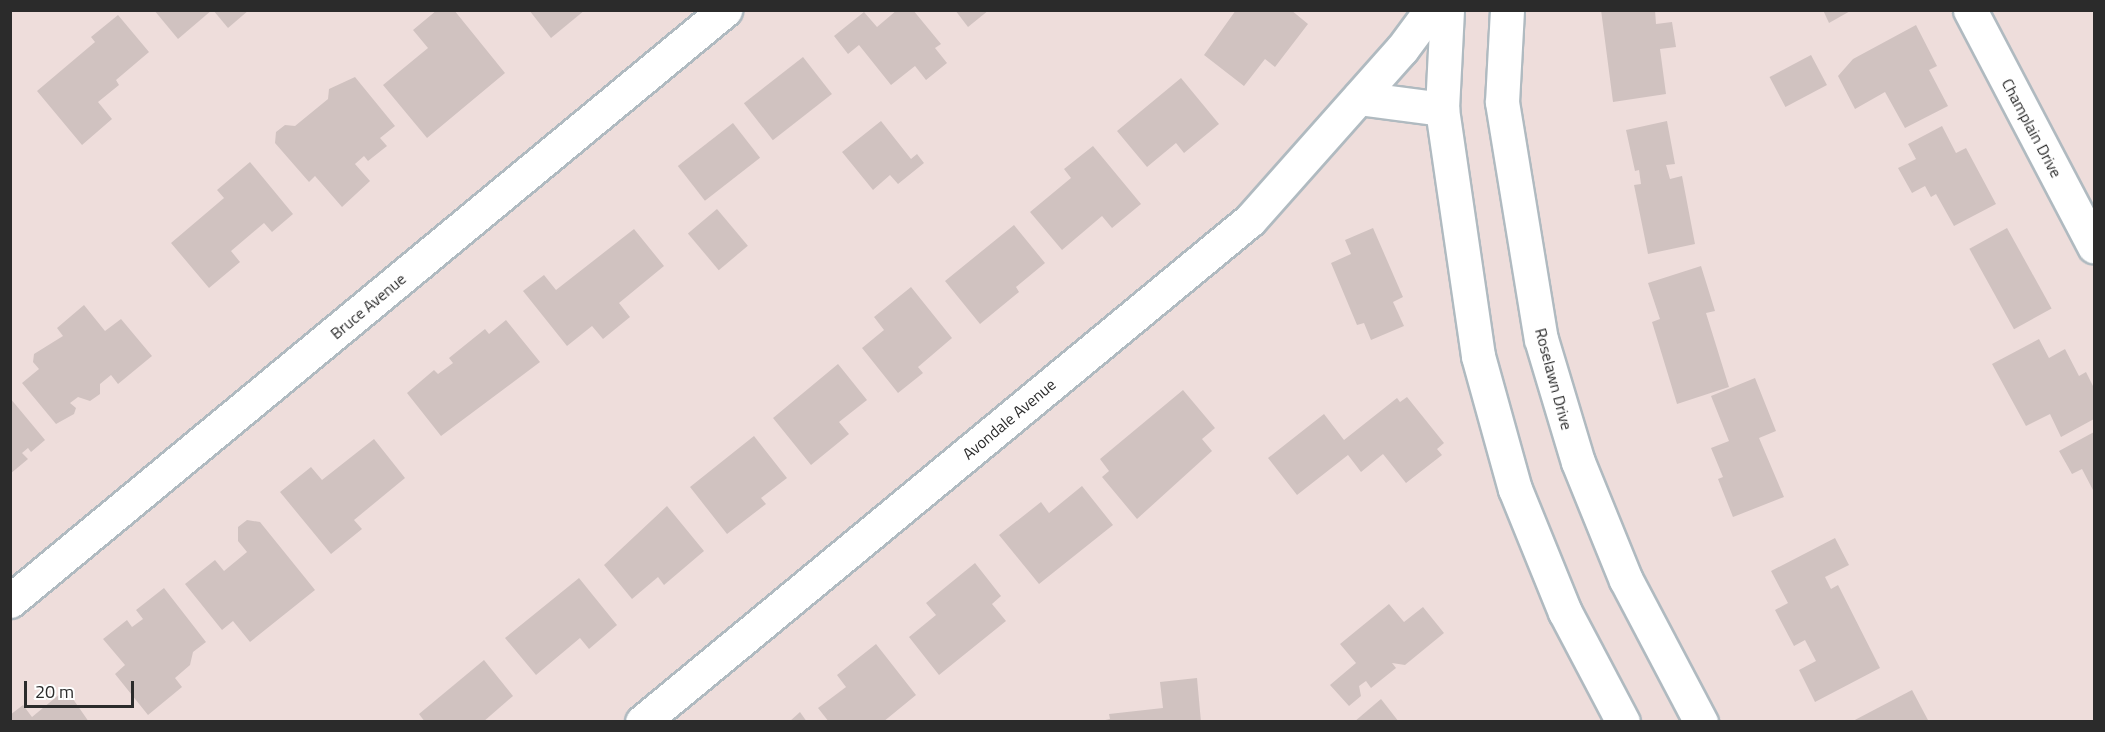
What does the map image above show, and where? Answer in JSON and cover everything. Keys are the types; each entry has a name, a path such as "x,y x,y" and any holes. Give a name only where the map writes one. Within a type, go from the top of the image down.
{"street":[{"name":"Bruce Avenue","path":"10,601 726,10"},
{"name":"Avondale Avenue","path":"642,722 1250,220 1359,98 1431,10"},
{"path":"1448,10 1442,109 1478,356 1515,489 1565,612 1623,722"},
{"name":"Roselawn Drive","path":"1507,10 1502,102 1541,339 1578,462 1622,569 1701,722"},
{"name":"Champlain Drive","path":"1970,10 2094,246"},
{"path":"1359,98 1442,109"}],"building":[{"path":"154,10 212,10 178,39"},
{"path":"213,10 249,10 228,28"},
{"path":"437,10 454,10 505,73 427,138 383,85 428,48 413,30"},
{"path":"529,10 585,10 551,38"},
{"path":"897,10 913,10 941,44 935,48 947,63 926,80 915,66 891,85 859,45 848,54 834,36 864,12 877,27"},
{"path":"955,10 989,10 968,27"},
{"path":"1236,10 1291,10 1308,24 1275,67 1265,59 1244,86 1204,55"},
{"path":"1601,10 1655,10 1656,24 1672,22 1676,47 1660,49 1666,94 1613,102"},
{"path":"1823,10 1852,10 1829,23"},
{"path":"118,15 149,52 116,80 119,85 98,102 112,119 82,145 37,91 95,42 91,37"},
{"path":"1916,25 1937,66 1929,70 1948,106 1905,128 1885,92 1855,109 1838,76 1853,59"},
{"path":"1811,55 1827,85 1785,107 1770,77"},
{"path":"803,57 832,94 773,140 744,103"},
{"path":"355,77 395,126 380,138 387,146 368,161 364,156 355,164 370,181 342,207 315,176 309,182 275,143 276,132 285,125 295,126 328,99 329,89"},
{"path":"1181,78 1219,124 1184,153 1176,143 1147,167 1117,131"},
{"path":"881,121 911,159 917,154 924,163 898,184 890,175 873,190 842,152"},
{"path":"1667,121 1675,164 1666,165 1670,179 1682,176 1695,244 1648,254 1634,185 1641,184 1639,170 1635,171 1626,130"},
{"path":"733,123 760,158 705,201 678,166"},
{"path":"1942,126 1956,153 1966,148 1996,204 1954,226 1936,194 1931,197 1925,186 1912,193 1898,168 1916,159 1908,144"},
{"path":"1093,146 1141,204 1112,228 1102,216 1062,250 1030,212 1071,178 1064,169"},
{"path":"250,162 293,214 272,232 264,223 231,251 240,262 209,288 171,243 224,198 217,190"},
{"path":"717,209 748,246 719,270 688,233"},
{"path":"1014,225 1045,263 1016,287 1019,292 980,324 945,281"},
{"path":"1373,228 1403,297 1393,302 1404,326 1371,340 1364,323 1357,325 1331,263 1351,254 1345,240"},
{"path":"2007,228 2052,308 2014,329 1969,249"},
{"path":"634,229 664,266 619,303 630,317 603,339 592,326 567,346 523,291 544,275 556,290"},
{"path":"1701,266 1715,311 1706,313 1729,387 1677,404 1652,322 1660,319 1648,283"},
{"path":"911,287 952,338 918,367 923,373 898,393 862,348 884,330 874,317"},
{"path":"84,305 105,331 121,319 152,356 118,384 111,375 100,384 100,394 90,401 78,397 70,403 76,408 74,414 56,424 22,383 39,369 33,362 34,354 63,336 57,328"},
{"path":"506,320 540,362 441,436 407,393 434,370 438,374 453,363 449,358 485,329 489,334"},
{"path":"2039,339 2049,358 2065,349 2079,376 2086,372 2094,388 2094,419 2061,437 2050,414 2026,426 1992,364"},
{"path":"838,364 867,400 839,422 849,434 811,465 773,418"},
{"path":"1755,378 1776,431 1759,438 1784,497 1733,517 1718,479 1723,477 1711,448 1729,441 1711,396"},
{"path":"1183,390 1215,428 1202,439 1212,451 1137,519 1102,477 1109,471 1100,459"},
{"path":"1407,397 1444,443 1437,449 1442,455 1406,483 1383,454 1361,472 1348,455 1297,495 1268,458 1324,414 1344,440 1397,398 1400,402"},
{"path":"10,398 45,440 31,452 28,448 22,453 28,459 10,474"},
{"path":"2094,432 2094,492 2082,469 2072,474 2059,451"},
{"path":"754,436 787,478 761,498 766,504 727,534 690,487"},
{"path":"374,439 405,478 354,520 362,529 331,554 280,492 311,467 322,480"},
{"path":"1082,486 1113,525 1039,584 999,535 1041,502 1049,513"},
{"path":"667,506 704,551 664,585 658,577 632,599 604,565"},
{"path":"247,520 260,522 315,590 250,642 233,621 222,630 185,584 215,560 224,571 247,552 238,541 238,527"},
{"path":"1835,538 1849,565 1825,577 1831,589 1838,585 1880,668 1815,702 1799,670 1816,661 1805,640 1794,646 1775,610 1788,603 1771,571"},
{"path":"975,563 1001,596 992,604 1006,621 939,675 909,637 936,615 926,603"},
{"path":"579,578 617,625 589,649 580,638 536,675 505,638"},
{"path":"164,588 206,642 193,652 190,665 175,678 182,687 148,715 115,674 125,665 103,639 127,620 132,627 143,619 136,610"},
{"path":"1389,604 1404,622 1423,607 1444,633 1405,665 1392,663 1396,668 1371,688 1366,681 1359,686 1361,696 1349,706 1330,685 1356,663 1340,644"},
{"path":"876,644 916,695 883,722 829,722 818,708 846,687 837,675"},
{"path":"484,660 513,696 483,722 425,722 419,714"},
{"path":"1197,678 1201,722 1096,722 1110,719 1109,714 1163,708 1160,682"},
{"path":"66,689 89,722 10,722 10,715 23,705 32,717"},
{"path":"1912,690 1929,722 1851,722"},
{"path":"1381,699 1399,722 1354,722"},
{"path":"800,712 807,722 789,722"}]}
